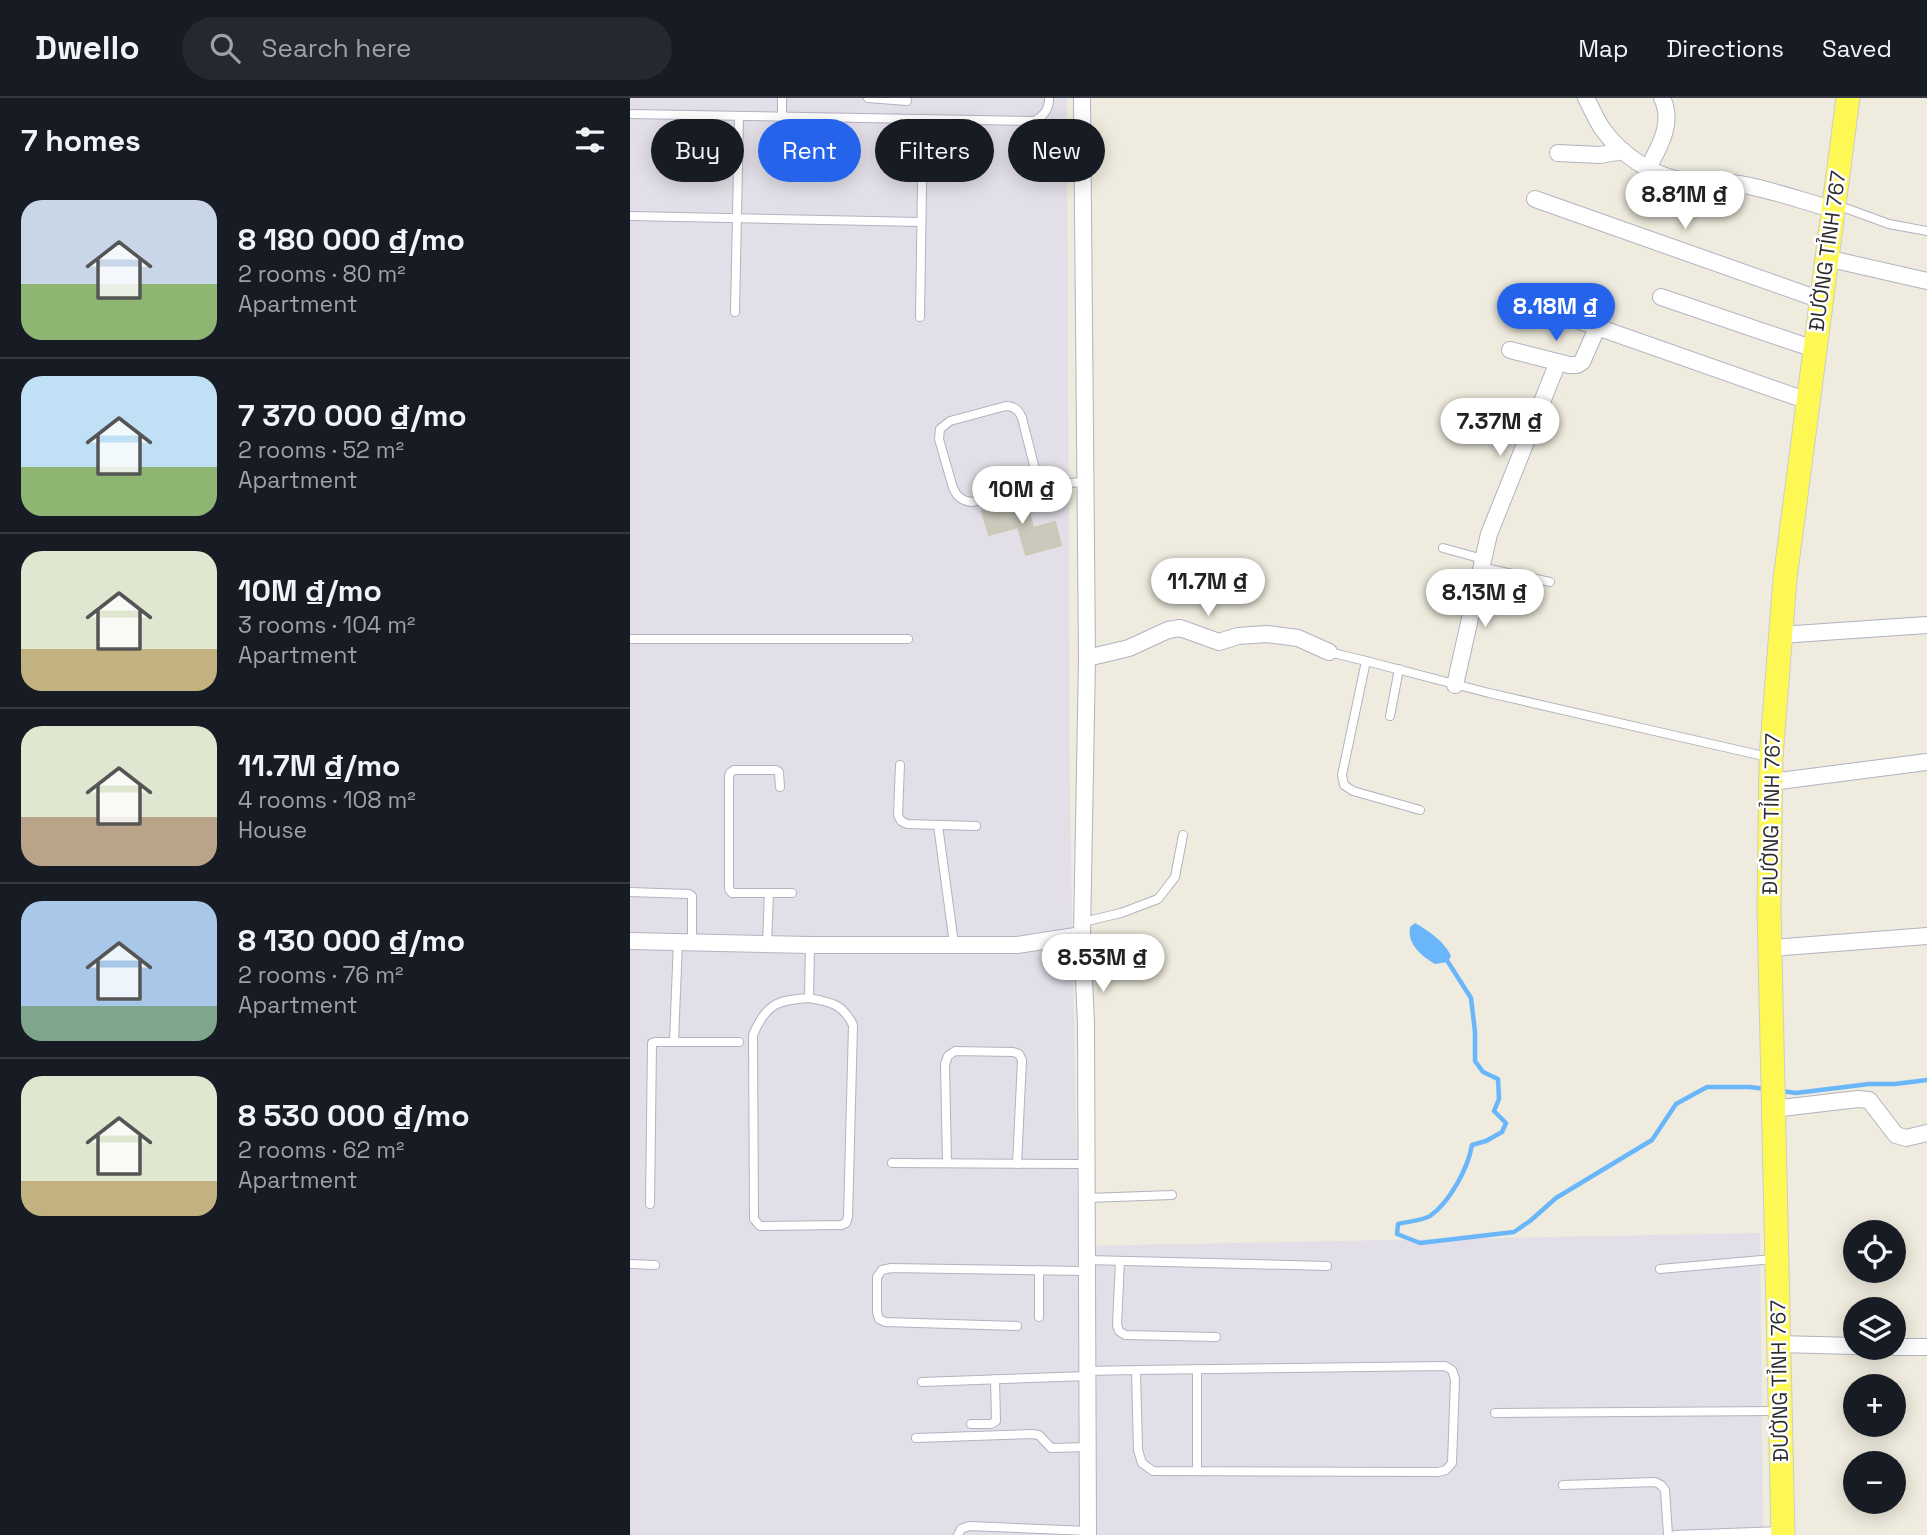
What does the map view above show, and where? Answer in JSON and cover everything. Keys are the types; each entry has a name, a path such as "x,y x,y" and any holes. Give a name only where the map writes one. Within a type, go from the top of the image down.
{"main road":[{"name":"ĐƯỜNG TỈNH 767","path":"1783,1533 1769,908 1771,758 1785,579 1848,98"}],"street":[{"path":"1082,98 1087,658 1083,928 1086,1023 1088,1533"},
{"path":"1586,98 1602,129 1623,151 1660,174 1677,180 1700,183 1741,184 1833,206"},
{"path":"1648,168 1665,130 1668,111 1662,98"},
{"path":"1558,153 1600,155 1623,151"},
{"path":"1672,200 1708,208 1714,204 1728,182"},
{"path":"1535,199 1821,300"},
{"path":"1826,258 1927,282"},
{"path":"1661,297 1814,349"},
{"path":"1542,308 1808,401"},
{"path":"1510,350 1577,365 1582,362 1597,328"},
{"path":"1455,685 1489,534 1558,362"},
{"path":"1780,635 1927,625"},
{"path":"1087,658 1129,648 1168,630 1180,628 1219,642 1238,636 1267,634 1298,638 1329,652"},
{"path":"1771,782 1927,762"},
{"path":"630,941 810,945 1017,945 1083,928"},
{"path":"1771,948 1927,936"},
{"path":"1773,1097 1869,1100 1896,1135 1906,1138 1927,1133"},
{"path":"1778,1344 1843,1346"},
{"path":"1906,1347 1927,1347"}],"lane":[{"path":"782,98 782,117"},
{"path":"630,114 906,119 907,99 868,98"},
{"path":"994,120 1035,121 1045,114 1049,98"},
{"path":"735,312 739,116"},
{"path":"920,317 922,182"},
{"path":"1833,206 1889,225 1927,231"},
{"path":"630,216 921,222"},
{"path":"1039,485 1022,418 1014,408 1006,406 950,421 940,429 939,439 953,488 960,498 972,502 1039,485 1085,482"},
{"path":"1443,548 1481,563 1550,582"},
{"path":"630,639 908,639"},
{"path":"1329,652 1455,685 1771,758"},
{"path":"1366,660 1342,775 1344,785 1353,791 1420,810"},
{"path":"1390,716 1399,669"},
{"path":"900,765 898,815 901,821 907,824 976,826"},
{"path":"780,787 779,772 776,770 734,770 729,777 729,889 732,893 792,893"},
{"path":"938,825 954,944"},
{"path":"1083,928 1158,899 1175,877 1183,835"},
{"path":"630,892 692,896 674,1042"},
{"path":"767,943 769,893"},
{"path":"809,998 810,945"},
{"path":"809,998 841,1007 853,1025 848,1217 846,1223 841,1226 760,1226 754,1219 753,1035 760,1017 776,1003 809,998"},
{"path":"650,1204 651,1045 655,1042 739,1042"},
{"path":"947,1163 945,1064 948,1056 955,1051 1013,1052 1019,1055 1017,1164"},
{"path":"892,1163 1087,1164"},
{"path":"1087,1198 1172,1195"},
{"path":"1660,1269 1776,1259"},
{"path":"1120,1261 1119,1331 1125,1335 1216,1337"},
{"path":"1017,1326 885,1322 877,1312 877,1277 883,1270 891,1268 1039,1270 1120,1261 1327,1266"},
{"path":"630,1265 655,1265"},
{"path":"1039,1270 1039,1317"},
{"path":"922,1382 1136,1370 1445,1366 1452,1370 1455,1379 1452,1463 1446,1470 1438,1472 1153,1471 1142,1463 1138,1450 1136,1370"},
{"path":"1198,1369 1198,1471"},
{"path":"971,1424 991,1424 996,1421 995,1380"},
{"path":"1495,1413 1780,1412"},
{"path":"915,1438 1032,1434 1039,1435 1051,1448 1088,1447"},
{"path":"1563,1485 1655,1482 1665,1490 1668,1535"},
{"path":"958,1535 961,1529 969,1526 1032,1532 1088,1533"},
{"path":"1675,1535 1783,1533"}],"shaded area":[{"path":"630,98 1067,98 1067,119 1008,119 1008,182 1067,182 1070,794 1078,1246 1760,1233 1763,1535 630,1535"}],"water":[{"path":"1415,923 1440,941 1451,956 1448,962 1435,964 1416,949 1410,933 1410,927"}],"building":[{"path":"1026,499 1033,528 1055,522 1061,545 1026,555 1018,527 989,535 982,511"}],"waterway":[{"path":"1448,962 1471,998 1475,1061 1483,1072 1498,1079 1499,1099 1494,1111 1506,1123 1502,1132 1472,1145 1467,1164 1457,1184 1437,1210 1419,1220 1398,1224 1397,1234 1420,1243 1514,1232 1556,1198 1652,1140 1676,1104 1707,1087 1766,1089"},
{"path":"1781,1091 1796,1093 1927,1080"}]}
